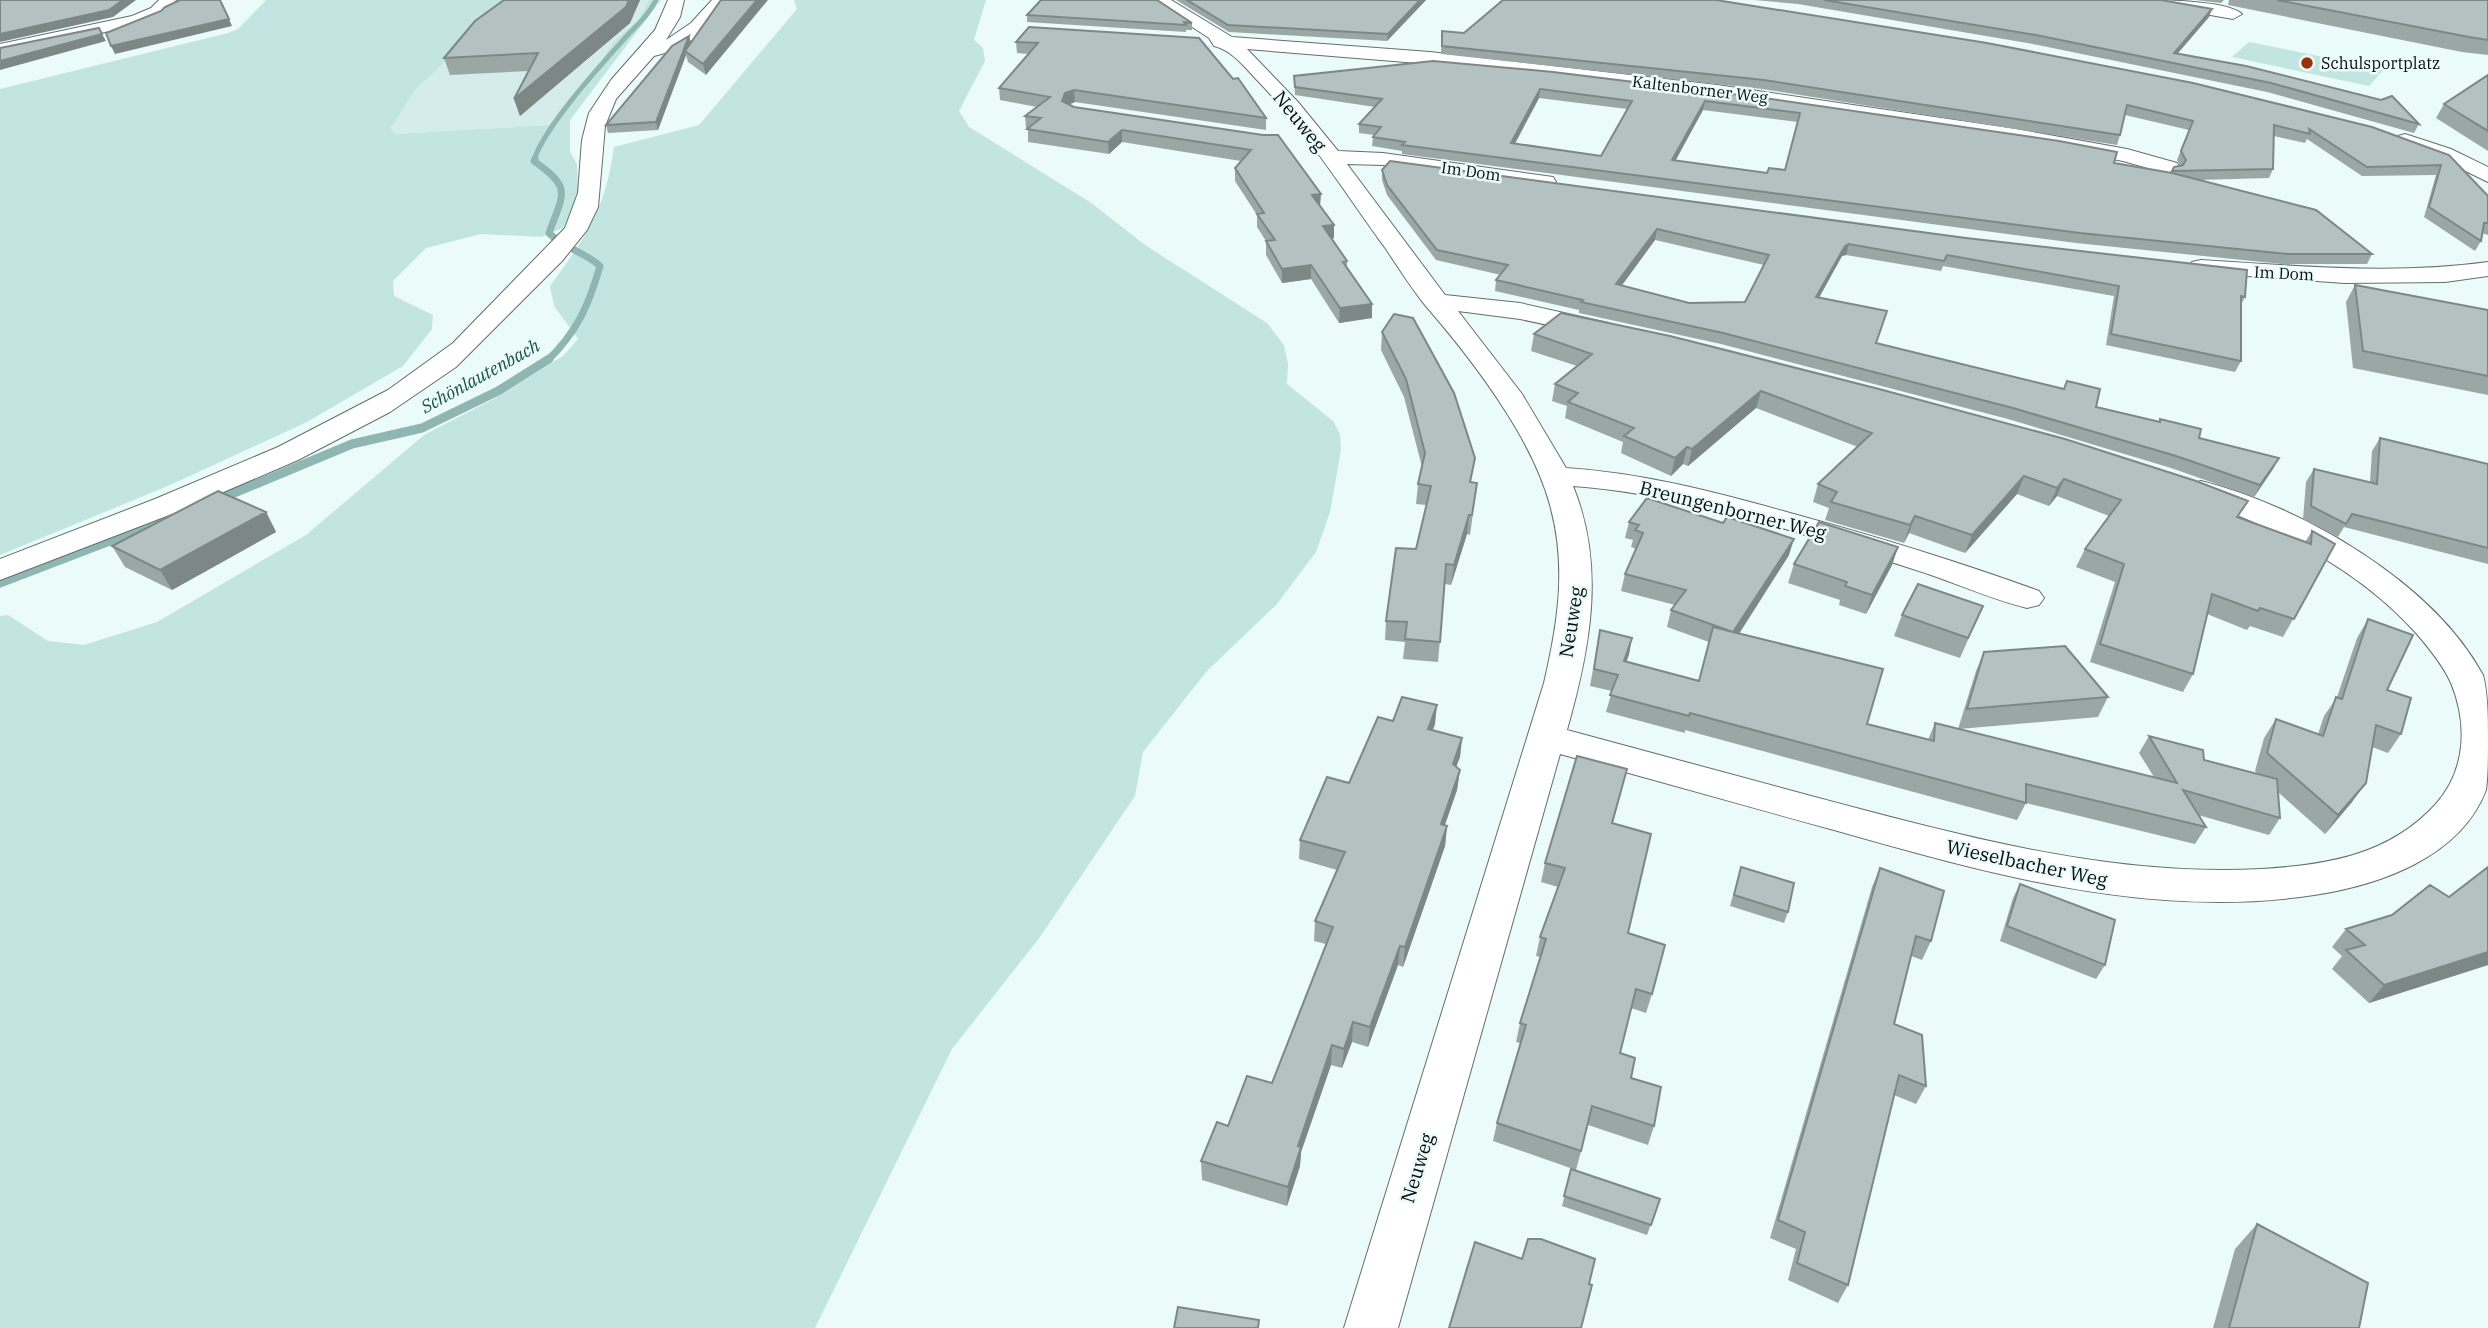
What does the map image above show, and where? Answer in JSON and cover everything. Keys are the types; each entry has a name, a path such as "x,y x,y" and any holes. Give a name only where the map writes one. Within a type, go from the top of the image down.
{"street":[{"path":"0,49 138,20 157,12 167,0"},
{"path":"0,570 274,461 386,402 461,350 567,240 580,221 589,201 592,184 590,148 599,113 617,85 665,27 676,0"},
{"path":"647,52 679,43 710,15 721,0"},
{"name":"Neuweg","path":"1159,0 1227,42 1266,79 1311,145 1507,393 1555,476 1575,546 1578,589 1572,636 1545,737 1371,1328"},
{"path":"2154,0 2233,14"},
{"name":"Kaltenborner Weg","path":"1186,40 1443,59 1729,93 2029,138 2127,155 2169,168"},
{"path":"2392,135 2444,153 2488,175"},
{"name":"Im Dom","path":"1311,145 1383,159 1568,185"},
{"name":"Im Dom","path":"2185,265 2344,275 2445,275 2488,269"},
{"path":"1435,301 1520,311 1628,334"},
{"name":"Breungenborner Weg","path":"1555,476 1588,477 1630,484 1760,514 1900,554 2027,598"},
{"name":"Wieselbacher Weg","path":"1545,737 1922,841 2016,865 2086,878 2154,885 2231,888 2275,884 2352,873 2374,867 2416,847 2446,820 2470,789 2481,762 2482,729 2474,691 2457,662 2437,634 2404,601 2329,547 2232,501 2169,479"}],"shaded area":[{"path":"266,0 511,0 415,90 391,128 395,134 549,125 599,65 613,42 639,19 649,0 661,0 570,120 570,152 577,164 578,192 574,210 563,228 541,237 481,234 426,248 393,281 394,296 433,315 432,329 403,366 307,422 168,486 0,555 0,89 228,33 238,29"},
{"path":"511,0 649,0 639,19 613,42 599,65 549,125 395,134 391,128 415,90"},
{"path":"794,0 986,0 974,40 983,48 985,61 959,111 969,127 1090,202 1145,245 1267,323 1284,345 1288,364 1287,384 1333,421 1340,434 1341,450 1330,512 1316,552 1277,604 1207,671 1143,752 1135,796 1040,937 952,1049 815,1328 0,1328 0,616 8,615 48,641 84,645 157,622 306,535 424,435 497,397 563,356 578,339 554,306 550,286 584,236 600,206 614,147 699,125 797,9"},
{"name":"Schulsportplatz","path":"2249,42 2384,69 2369,86 2232,57"}],"building":[{"path":"0,0 123,0 109,10 0,34"},
{"path":"180,0 220,0 229,19 111,46 106,33 161,11"},
{"path":"504,0 629,0 626,7 514,99 538,53 444,58 475,21"},
{"path":"721,0 757,0 703,64 685,51"},
{"path":"1041,0 1157,0 1192,23 1184,22 1186,25 1027,15"},
{"path":"1187,0 1420,0 1388,34 1228,25"},
{"path":"1503,0 1716,0 1987,43 2193,83 2372,127 2449,155 2488,196 2488,223 2484,223 2481,241 2429,207 2441,165 2367,167 2309,129 2310,134 2274,125 2273,169 2172,171 2186,160 2181,151 2193,121 2127,105 2120,135 1764,80 1442,46 1442,31 1464,33"},
{"path":"1824,0 2161,0 2212,9 2174,53 2246,66 2381,100 2392,96 2419,124 2271,83 2036,35"},
{"path":"2277,0 2488,0 2488,40 2469,37"},
{"path":"1029,27 1199,38 1233,79 1238,78 1266,118 1074,90 1065,93 1062,101 1074,107 1278,135 1321,194 1312,195 1334,225 1323,226 1347,261 1343,262 1372,304 1340,308 1311,265 1282,269 1266,241 1275,240 1257,214 1264,213 1235,168 1251,150 1122,130 1108,142 1027,129 1041,118 1025,116 1050,97 999,88 1038,43 1016,42"},
{"path":"99,28 102,34 0,61 0,48"},
{"path":"689,36 656,122 606,125 672,46"},
{"path":"1433,61 1553,72 1764,98 2059,141 2117,152 2114,163 2172,173 2316,210 2372,254 2287,254 2080,233 1402,145 1405,142 1373,137 1381,127 1359,124 1382,99 1295,87 1294,76","holes":["1540,89 1632,101 1601,156 1511,143","1705,101 1800,113 1785,170 1769,168 1767,173 1672,160"]},
{"path":"2488,75 2488,131 2444,104"},
{"path":"1390,161 1966,238 2247,270 2245,297 2241,296 2241,361 2111,334 2119,286 1947,255 1944,261 1849,244 1845,246 1816,297 1887,311 1876,343 2064,389 2067,381 2100,389 2096,407 2201,429 2199,438 2279,458 2260,485 2176,456 2013,408 1723,333 1496,280 1508,265 1437,250 1387,185 1382,170","holes":["1657,229 1769,255 1745,302 1689,303 1616,284"]},
{"path":"2355,285 2488,310 2488,376 2363,351"},
{"path":"1561,313 1670,336 2065,439 2196,481 2248,501 2237,517 2311,544 2312,531 2335,544 2294,619 2260,608 2258,611 2212,594 2193,674 2100,644 2124,564 2085,549 2121,500 2064,479 2057,488 2024,476 1972,535 1915,516 1910,525 1831,502 1837,492 1818,484 1872,433 1761,391 1692,449 1687,447 1675,458 1624,436 1634,428 1568,402 1578,393 1555,384 1592,354 1534,334"},
{"path":"1394,314 1413,318 1454,393 1475,458 1470,482 1477,483 1472,515 1469,515 1454,565 1446,564 1440,642 1405,639 1407,622 1386,621 1396,548 1416,549 1431,486 1418,484 1425,453 1406,379 1382,332"},
{"path":"2380,438 2488,464 2488,548 2352,514 2346,524 2311,506 2314,469 2377,484"},
{"path":"218,491 266,512 160,570 112,546"},
{"path":"1647,498 1723,523 1727,517 1794,539 1733,632 1671,610 1686,590 1625,574 1643,533 1635,530 1639,525 1629,522"},
{"path":"1819,522 1898,547 1872,595 1845,586 1847,582 1794,564"},
{"path":"1918,584 1983,606 1968,638 1902,615"},
{"path":"2368,619 2413,635 2387,690 2411,698 2401,734 2376,725 2366,783 2338,815 2267,753 2276,719 2323,736 2336,697 2342,699"},
{"path":"1713,627 1883,669 1867,724 1934,741 1935,723 2177,783 2149,736 2203,750 2204,760 2277,779 2280,818 2183,790 2206,827 2026,784 2026,803 1690,713 1689,716 1610,695 1618,675 1594,669 1600,630 1632,638 1624,661 1699,681"},
{"path":"2065,646 2108,697 1967,709 1984,652"},
{"path":"1402,697 1437,705 1428,729 1462,738 1453,764 1460,770 1441,824 1447,826 1405,947 1400,946 1370,1027 1353,1022 1344,1049 1332,1045 1298,1146 1301,1147 1288,1187 1201,1161 1217,1122 1228,1126 1247,1076 1272,1083 1333,927 1315,921 1345,852 1300,840 1327,777 1349,783 1378,717 1393,721"},
{"path":"1577,756 1627,769 1612,823 1651,834 1628,933 1665,945 1652,994 1636,989 1620,1053 1635,1058 1631,1078 1661,1087 1654,1126 1592,1106 1581,1151 1497,1123 1526,1025 1520,1023 1546,939 1540,937 1565,868 1545,863"},
{"path":"1741,867 1794,883 1788,912 1734,895"},
{"path":"2488,867 2488,952 2384,985 2346,950 2365,945 2346,929 2392,915 2430,885 2449,897"},
{"path":"1880,868 1944,891 1931,941 1916,936 1894,1024 1922,1035 1926,1086 1899,1075 1848,1285 1797,1263 1805,1232 1778,1220"},
{"path":"2020,884 2115,920 2105,965 2007,926"},
{"path":"1571,1169 1660,1199 1651,1225 1564,1196"},
{"path":"2257,1224 2368,1283 2359,1328 2229,1328"},
{"path":"1528,1239 1541,1239 1595,1259 1589,1284 1592,1285 1581,1328 1449,1328 1475,1242 1522,1259"},
{"path":"1178,1307 1259,1320 1258,1328 1174,1328"}],"waterway":[{"name":"Schönlautenbach","path":"534,160 561,114 646,16 656,0"},
{"name":"Schönlautenbach","path":"535,159 534,161 554,178 561,192 549,233 600,266 581,317 549,359"},
{"name":"Schönlautenbach","path":"215,501 352,444 422,428 498,391 549,359"},
{"name":"Schönlautenbach","path":"0,583 167,519"}],"place":[{"name":"Schulsportplatz","path":"2307,63"}]}
